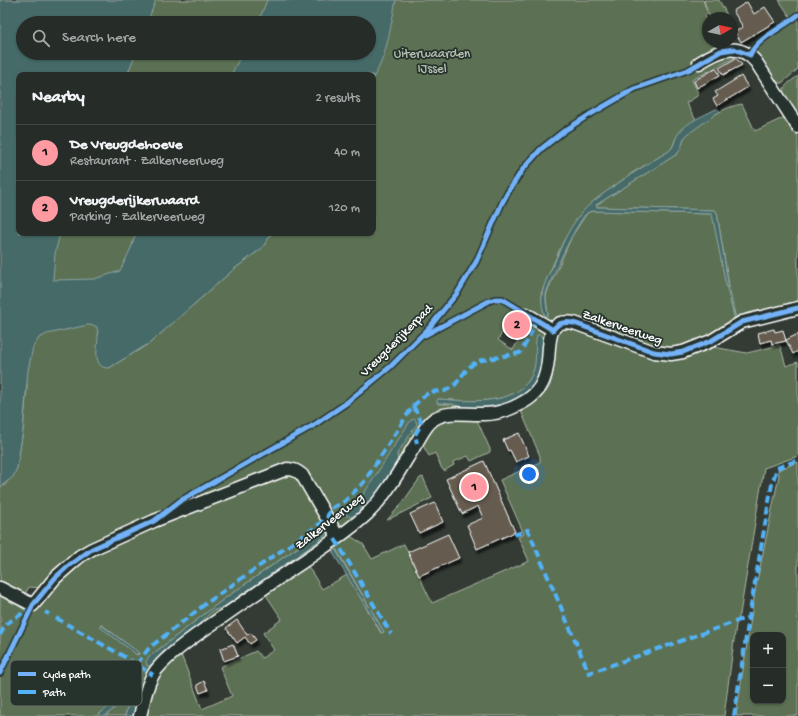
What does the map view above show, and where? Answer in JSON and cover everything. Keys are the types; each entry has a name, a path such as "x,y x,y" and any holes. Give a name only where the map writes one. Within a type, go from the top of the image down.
{"street":[{"path":"699,63 721,51 729,49 739,50 750,55 798,127"},
{"name":"Zalkerveerweg","path":"140,716 153,675 166,659 202,631 338,537 368,514 399,472 423,432 431,422 440,416 450,414 496,413 521,404 533,395 545,379 548,367 551,334 556,326 562,323 574,323 654,352 672,354 683,352 711,341 742,322 798,308"},
{"path":"526,314 553,330"},
{"path":"0,588 34,606 54,578 80,556 154,521 276,472 287,469 298,471 302,475 338,537"}],"green space":[{"name":"Uiterwaarden IJssel","path":"0,0 703,0 707,11 704,0 719,0 725,12 702,12 702,48 714,48 713,50 719,54 745,55 760,79 752,67 737,56 692,80 699,95 686,103 696,120 681,131 669,151 632,173 587,207 579,216 563,242 541,294 544,315 548,315 546,298 547,292 572,236 587,213 592,211 711,214 713,216 725,280 735,320 695,345 666,351 580,320 547,325 502,298 492,298 419,336 377,376 344,402 313,423 179,499 144,521 103,540 43,588 29,587 23,597 0,584 0,487 5,485 17,468 23,430 27,387 16,236 191,236 98,328 98,335 109,368 150,343 233,270 262,248 270,236 376,236 376,72 16,72 16,229"},
{"path":"779,0 798,0 798,12 791,18"},
{"path":"798,17 798,69 782,83 776,83 755,54 759,46"},
{"path":"798,76 798,123 782,94 786,86"},
{"path":"742,104 755,131 785,117 798,136 798,302 737,317 732,304 717,213 715,210 597,207 596,205 677,154 686,136 718,112"},
{"path":"496,301 501,301 515,310 498,340 513,350 530,319 549,331 539,375 537,336 534,370 528,382 518,391 493,400 464,401 438,399 438,404 452,404 466,408 493,406 511,401 526,394 539,377 536,388 507,408 440,413 380,494 346,527 337,526 300,468 178,509 176,506 315,426 346,405 379,379 421,340","holes":["411,421 405,441 397,454 398,463 396,467 374,496 359,512 348,509 356,505"]},
{"path":"565,329 576,330 658,359 676,358 713,347 747,353 780,345 786,366 798,362 798,456 764,468 740,614 736,625 724,716 143,716 154,678 180,652 202,709 232,696 220,667 256,651 262,658 274,650 263,633 282,619 264,592 306,563 322,589 347,575 381,633 384,632 336,549 334,549 333,545 347,534 363,544 372,559 404,544 432,603 529,561 518,537 524,534 500,480 540,462 540,456 521,411 541,398 550,386 555,343 559,332"},
{"path":"476,418 490,452 471,461 468,456 453,462 454,465 444,471 435,453 429,456 422,444 426,430 439,419"},
{"path":"798,462 798,716 736,716 755,591 779,476 778,470"},
{"path":"285,472 296,473 331,535 170,653 137,716 133,716 135,710 129,706 142,706 142,660 10,660 10,706 109,706 97,716 0,716 0,678 37,605 57,580 94,552","holes":["321,531 325,535 225,607 212,611 195,628 171,648 164,651 159,658 149,657 224,599","102,625 139,653 138,655 101,627"]},
{"path":"423,477 432,498 387,520 400,506 420,478"},
{"path":"0,592 20,603 19,606 28,612 0,667"},
{"path":"117,706 128,706 125,716 105,716"}],"water":[{"path":"0,0 156,0 150,16 16,16 16,60 133,60 128,72 16,72 16,236 59,236 55,254 53,280 94,279 120,271 135,236 270,236 262,248 233,270 150,343 109,368 102,367 97,358 98,331 96,326 88,325 47,334 39,338 33,347 28,370 23,430 17,468 13,477 0,487"},
{"path":"267,0 396,0 385,50 376,73 232,72 238,60 376,60 376,16 261,16"},
{"path":"716,109 720,111 684,138 681,149 677,154 596,205 597,207 715,210 717,213 728,283 735,315 737,317 748,313 749,315 735,320 725,280 712,214 592,211 587,213 576,228 548,287 546,301 548,315 545,316 542,296 545,283 568,232 583,211 617,184 669,151 678,134 685,126"},
{"path":"537,335 541,335 543,339 542,367 535,383 526,394 504,404 479,408 466,408 452,404 437,403 438,399 479,401 494,399 507,396 519,390 528,382 534,369"},
{"path":"415,419 417,424 397,454 398,463 396,467 374,496 361,508 357,515 350,517 346,515 348,509 354,507 363,495 411,420"},
{"path":"323,530 326,534 320,540 224,607 212,611 190,633 171,648 164,651 155,662 147,666 146,661 149,657 224,599"},
{"path":"335,549 384,632 382,633 333,553 333,550"},
{"path":"101,625 139,654 136,654 100,627"},
{"path":"109,706 117,706 105,716 97,716"},
{"path":"128,706 134,706 135,708 133,716 125,716"}],"building":[{"path":"747,2 754,14 765,7 775,22 741,42 738,37 738,30 743,27 738,19 738,12 733,11"},
{"path":"736,58 742,65 723,75 719,68"},
{"path":"716,68 720,75 697,88 694,81"},
{"path":"741,76 748,87 717,106 713,99 718,96 715,92"},
{"path":"774,329 775,332 783,330 786,341 772,344 771,340 760,343 758,333"},
{"path":"798,334 798,351 793,354 786,340"},
{"path":"519,433 529,456 516,462 510,450 508,451 503,440"},
{"path":"484,461 515,532 477,549 467,525 483,518 478,506 462,514 446,479"},
{"path":"435,503 443,522 419,533 410,514"},
{"path":"448,534 459,558 419,576 408,552"},
{"path":"237,620 247,635 251,633 256,640 250,644 245,637 237,643 226,628"},
{"path":"233,644 238,656 224,661 220,649"},
{"path":"204,681 208,690 200,693 197,685"}],"marked path":[{"path":"140,660 149,648 204,605 327,518 330,509 345,501 364,482 413,406 429,392 445,391 455,385 467,369 477,361 520,353 529,338 536,320"},
{"path":"413,406 421,420 415,435 417,443"},
{"path":"734,716 772,484 777,468 798,460"},
{"path":"514,535 528,530 589,673 749,617"},
{"path":"335,539 391,634"},
{"path":"0,635 6,624 29,609"},
{"path":"45,612 49,614"},
{"path":"56,618 130,660"},
{"path":"142,668 153,675"}],"cycle path":[{"name":"Vreugderijkerpad","path":"0,673 33,605 55,578 68,566 92,549 154,521 180,501 314,425 345,404 390,367 429,328 458,292 476,262 508,192 523,169 541,149 564,131 634,89 688,70 721,51 734,49 750,55 758,43 798,15"},
{"name":"Vreugderijkerpad","path":"425,335 489,301 502,299 553,330 557,325 562,323 574,323 654,352 671,354 683,352 711,341 742,322 798,308"}],"place":[{"name":"Vreugderijkerwaard","path":"517,325"},
{"name":"De Vreugdehoeve","path":"474,487"}]}
